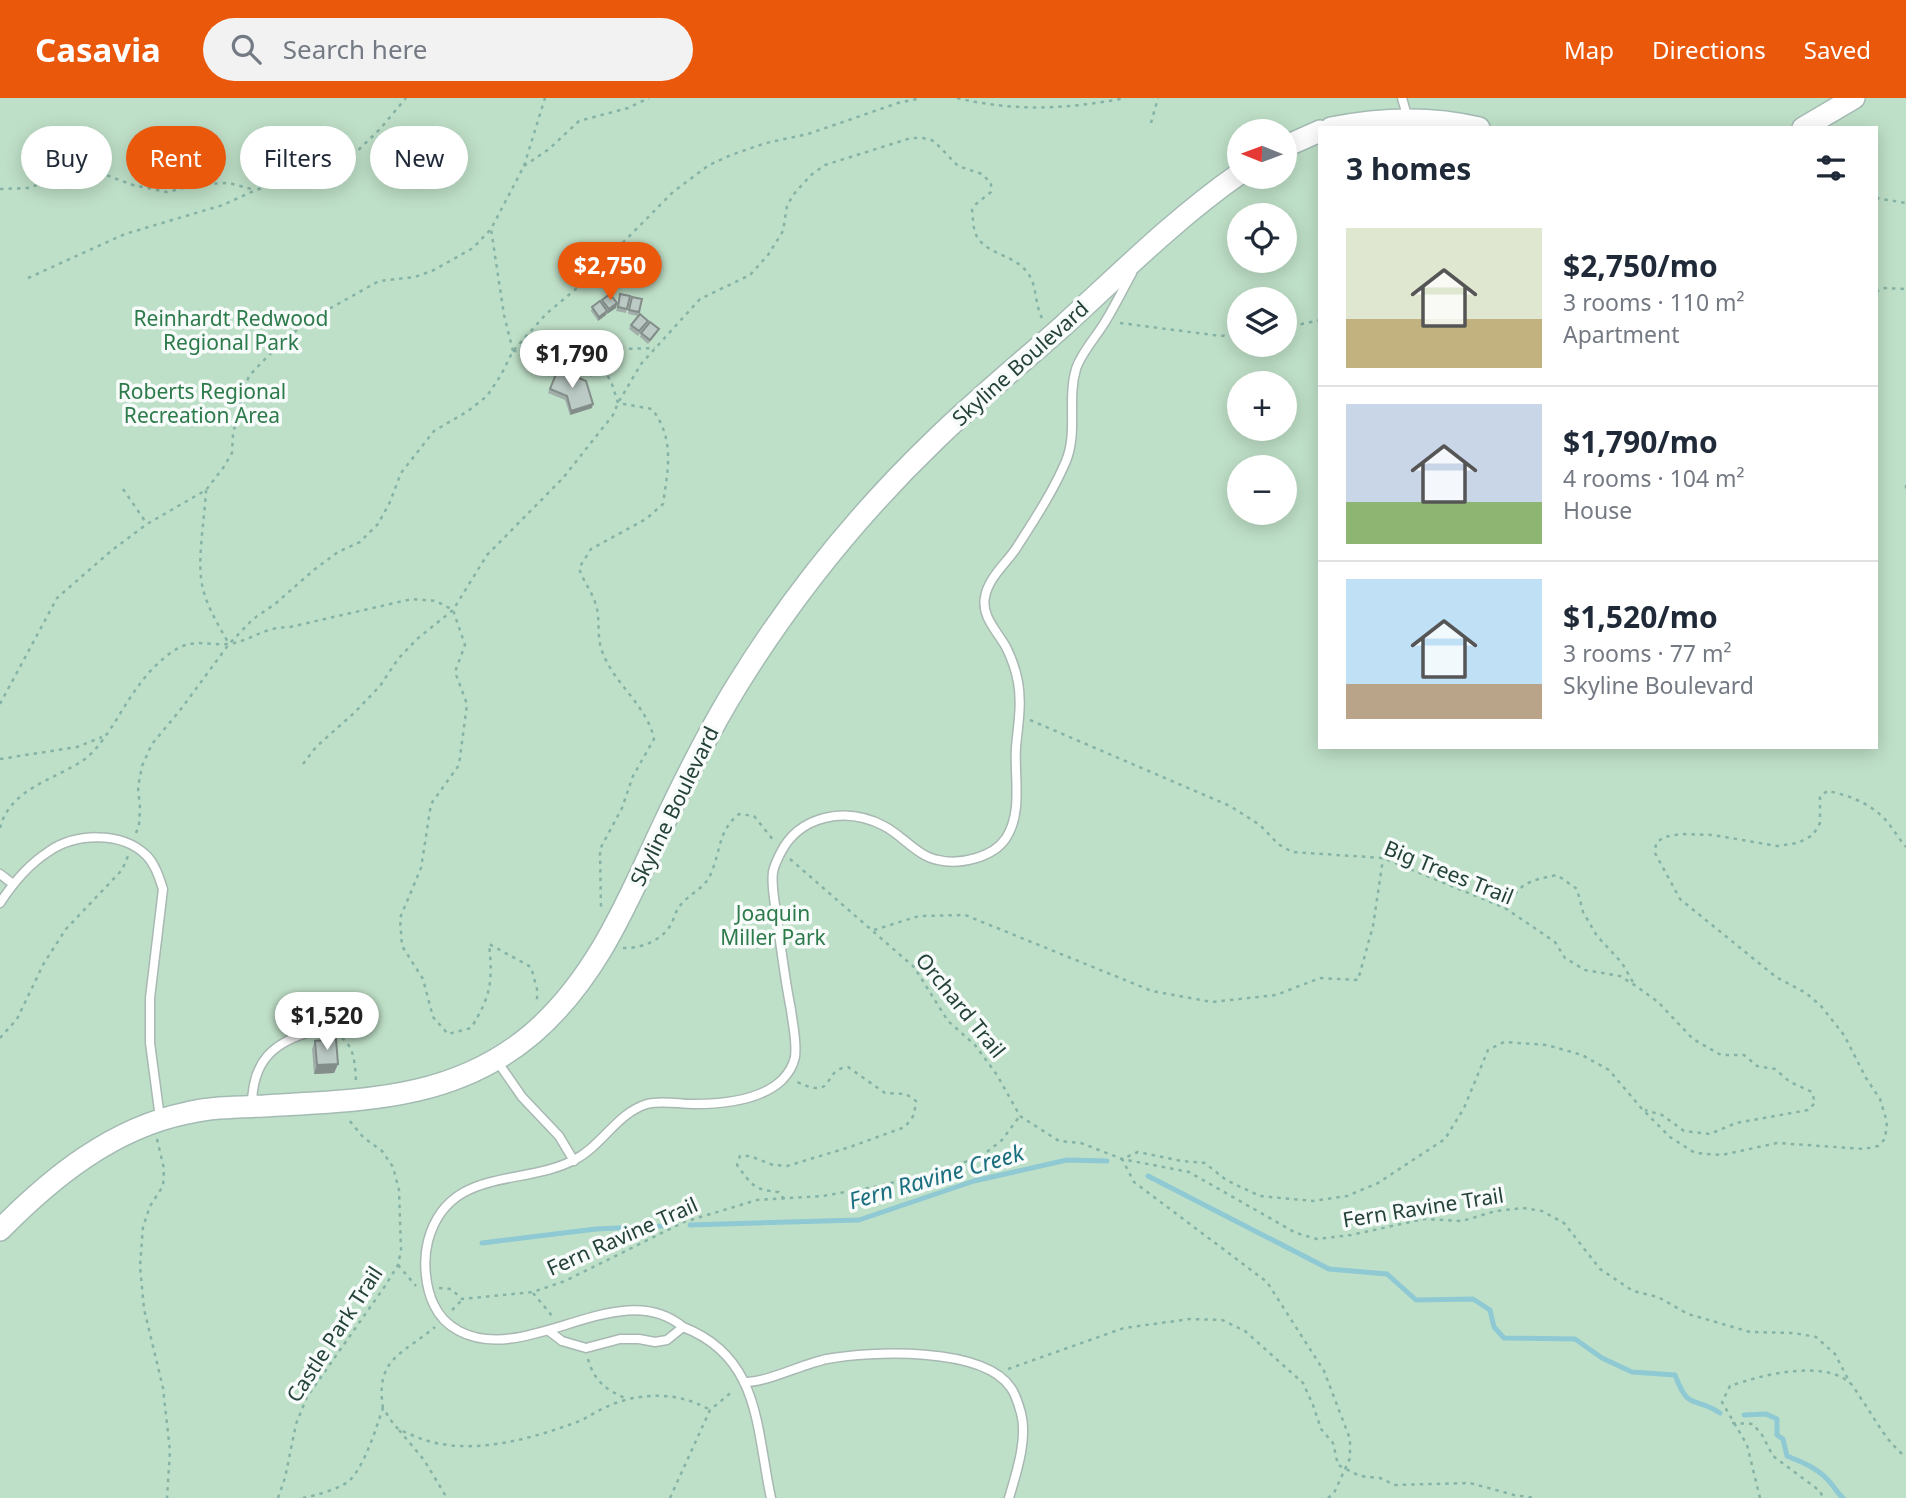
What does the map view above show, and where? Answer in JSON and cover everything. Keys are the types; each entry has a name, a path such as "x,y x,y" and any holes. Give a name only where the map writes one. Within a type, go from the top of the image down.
{"main road":[{"path":"1806,126 1854,98"},
{"path":"1342,126 1380,119 1445,120 1470,126"},
{"path":"1297,141 1318,132"},
{"name":"Skyline Boulevard","path":"0,1230 72,1165 102,1146 160,1120 209,1109 357,1101 399,1095 446,1083 496,1060 537,1030 570,996 603,947 703,745 733,692 791,602 841,539 911,464 968,409 1227,183"}],"lane":[{"path":"1402,98 1408,119"},
{"path":"770,1497 759,1422 744,1382 732,1362 697,1332 663,1315 642,1311 619,1312 505,1340 487,1340 455,1329 443,1319 434,1306 428,1289 426,1266 429,1239 443,1210 472,1187 574,1161 599,1144 615,1125 649,1103 695,1104 730,1101 770,1090 786,1076 795,1062 796,1040 784,974 772,874 781,851 793,835 811,821 830,816 859,817 880,823 936,860 956,862 991,852 1006,838 1014,816 1017,789 1016,747 1021,715 1018,682 1008,650 985,615 985,596 994,578 1036,517 1066,461 1072,445 1072,394 1076,367 1106,321 1140,257"},
{"path":"0,903 13,884 51,850 71,842 113,838 132,844 146,855 157,871 163,888 150,998 150,1043 160,1120"},
{"path":"0,874 13,884"},
{"path":"252,1106 255,1075 260,1063 271,1050 303,1033 314,1031"},
{"path":"496,1060 522,1097 559,1136 574,1161"},
{"path":"549,1331 562,1341 586,1348 620,1339 655,1342 667,1340 683,1327"},
{"path":"744,1382 755,1383 825,1360 869,1353 937,1356 961,1360 995,1374 1011,1388 1022,1415 1021,1456 1009,1498"}],"path":[{"path":"29,278 125,233 223,205 256,190 344,164 380,129 406,98"},
{"path":"0,704 57,598 147,524 206,490 232,453 237,414 249,376 281,344 320,314 379,281 415,277 434,270 473,248 491,229 524,166 545,98"},
{"path":"524,166 549,149 579,121 628,108 649,98"},
{"path":"0,1038 17,1019 44,962 66,929 122,870 139,825 138,787 142,766 152,744 229,644 253,619 338,552 360,542 377,524 390,502 401,473 417,450 434,431 487,396 513,351 546,314 583,283 673,192 709,166 766,143 808,134 898,103 921,98"},
{"path":"957,98 982,104 1030,109 1078,107 1126,98"},
{"path":"1151,123 1158,98"},
{"path":"303,764 316,747 371,695 417,639 453,610 487,555 563,478 607,423 642,364 655,348 700,299 750,275 759,265 783,230 787,206 793,195 811,175 825,165 911,138 923,138 934,141 958,166 982,174 991,183 991,192 976,204 972,211 975,231 980,242 1025,268 1033,280 1038,310 1052,336"},
{"path":"0,189 29,188 64,174 98,172 133,185 167,191 200,184 229,183 256,190"},
{"path":"1878,198 1906,203"},
{"path":"491,229 504,315 513,351"},
{"path":"1878,291 1883,288 1906,289"},
{"path":"1297,325 1318,320"},
{"path":"1106,321 1227,335"},
{"path":"513,351 539,351 567,346 594,350 655,348"},
{"path":"594,350 612,384 618,403"},
{"path":"603,947 600,849 622,808 633,776 654,739 651,724 602,652 596,603 579,568 591,549 646,519 663,504 669,449 663,423 653,409 618,403"},
{"path":"1906,485 1906,491"},
{"path":"123,489 147,524"},
{"path":"206,490 202,587 209,609 229,644"},
{"path":"0,828 3,817 23,793 86,758 105,736 143,678 174,650 200,641 229,644 273,627 290,627 412,599 436,601 453,610 465,645 455,672 467,704 458,765 431,804 421,868 400,918 402,946 423,978 433,1017 448,1034 471,1028 485,1005 492,974 489,944 531,967 537,989 537,1030"},
{"name":"Big Trees Trail","path":"1021,715 1091,748 1230,806 1260,825 1278,844 1292,852 1384,858 1504,908 1555,942 1565,958 1585,970 1620,976 1636,986 1658,1002 1693,1039 1721,1055 1744,1055 1756,1066 1775,1069 1790,1082 1812,1092 1815,1103 1808,1110 1737,1124 1710,1134 1684,1131 1662,1115 1642,1109"},
{"path":"0,759 76,747 105,736"},
{"path":"1328,1498 1334,1493 1350,1458 1349,1440 1324,1371 1267,1282 1134,1182 1122,1159 1138,1152 1205,1163 1226,1180 1260,1196 1314,1202 1346,1196 1378,1183 1445,1139 1464,1108 1488,1050 1504,1042 1547,1045 1582,1055 1609,1070 1670,1137 1695,1153 1722,1155 1777,1143 1864,1149 1878,1146 1885,1139 1887,1122 1880,1099 1844,1035 1821,1006 1806,993 1766,970 1680,899 1655,853 1656,843 1664,836 1681,834 1713,835 1777,845 1798,843 1812,835 1820,823 1820,797 1827,791 1847,795 1871,807 1888,822 1906,847"},
{"name":"Orchard Trail","path":"603,947 630,949 661,939 680,907 704,887 712,873 728,823 740,814 754,816 781,851 914,967 948,1021 975,1045 998,1075 1020,1116 1059,1141 1081,1143 1122,1159"},
{"path":"871,929 876,930 919,916 965,915 1152,991 1212,1002 1276,995 1320,978 1358,980 1373,926 1384,858"},
{"path":"1504,908 1517,889 1535,880 1556,876 1577,889 1583,912 1597,936 1622,963 1636,986"},
{"path":"314,1031 338,1034 352,1050 356,1083 345,1084"},
{"path":"784,1199 779,1192 761,1191 751,1184 737,1165 740,1156 788,1166 850,1147 905,1126 915,1115 916,1101 906,1094 885,1093 848,1067 839,1068 832,1074 830,1082 818,1089 786,1076"},
{"name":"Fern Ravine Trail","path":"428,1289 451,1289 462,1299 533,1292 565,1281 684,1222 757,1200 822,1196 944,1170 984,1155 1002,1140 1020,1116"},
{"path":"160,1120 156,1138 164,1169 163,1186 150,1206 143,1227 139,1266 144,1308 163,1388 170,1451 167,1498"},
{"name":"Castle Park Trail","path":"278,1498 296,1424 307,1397 362,1321 398,1265 401,1250 399,1189 393,1167 382,1151 363,1137 350,1120 337,1120"},
{"name":"Fern Ravine Trail","path":"1122,1159 1189,1172 1296,1233 1317,1239 1351,1235 1424,1219 1462,1221 1496,1211 1522,1208 1542,1211 1564,1223 1600,1269 1633,1291 1658,1297 1688,1314 1750,1332 1794,1333 1816,1337 1835,1354 1878,1426 1895,1449 1906,1457"},
{"path":"398,1265 417,1287 428,1289"},
{"path":"533,1292 559,1325"},
{"path":"303,1498 350,1480 368,1450 383,1408 381,1392 392,1358 443,1319"},
{"path":"995,1374 1124,1328 1190,1319 1222,1320 1245,1331 1303,1383 1321,1429 1333,1443 1338,1465 1344,1469 1360,1476 1380,1478 1395,1485 1470,1483 1535,1498"},
{"path":"586,1348 595,1378 606,1390 627,1399"},
{"path":"1760,1498 1748,1445 1732,1423 1722,1402 1730,1386 1750,1379 1803,1370 1827,1371 1850,1383"},
{"path":"670,1498 709,1410 744,1382"},
{"path":"397,1428 432,1443 475,1446 519,1440 548,1432 627,1399 671,1396 693,1400 709,1410"},
{"path":"383,1408 424,1460 447,1498"},
{"path":"1732,1423 1753,1424 1773,1456 1820,1491 1823,1498"}],"green space":[{"name":"Joaquin Miller Park","path":"0,98 1906,98 1906,1498 0,1498"}],"building":[{"path":"610,294 617,303 609,309 602,300"},
{"path":"620,294 630,296 627,309 618,307"},
{"path":"632,297 642,299 639,312 629,310"},
{"path":"600,301 607,311 599,317 592,307"},
{"path":"640,314 648,321 639,331 631,325"},
{"path":"650,322 659,329 650,340 641,333"},
{"path":"585,349 601,356 595,369 580,362"},
{"path":"558,369 586,381 593,404 571,411 567,396 550,389"},
{"path":"336,1039 338,1064 317,1065 315,1041"}],"waterway":[{"name":"Fern Ravine Creek","path":"690,1225 859,1220 974,1181 1067,1160 1107,1161"},
{"name":"Fern Ravine Creek","path":"1148,1176 1329,1269 1387,1274 1416,1300 1473,1299 1490,1310 1494,1327 1504,1338 1575,1339 1602,1358 1632,1372 1675,1375 1688,1399 1720,1413"},
{"name":"Fern Ravine Creek","path":"482,1243 596,1229 663,1226"},
{"name":"Fern Ravine Creek","path":"1744,1415 1766,1414 1777,1419 1777,1435 1783,1439 1787,1456 1819,1472 1843,1498"}],"park label":[{"name":"Reinhardt Redwood Regional Park","path":"231,330"},
{"name":"Roberts Regional Recreation Area","path":"202,403"}]}
